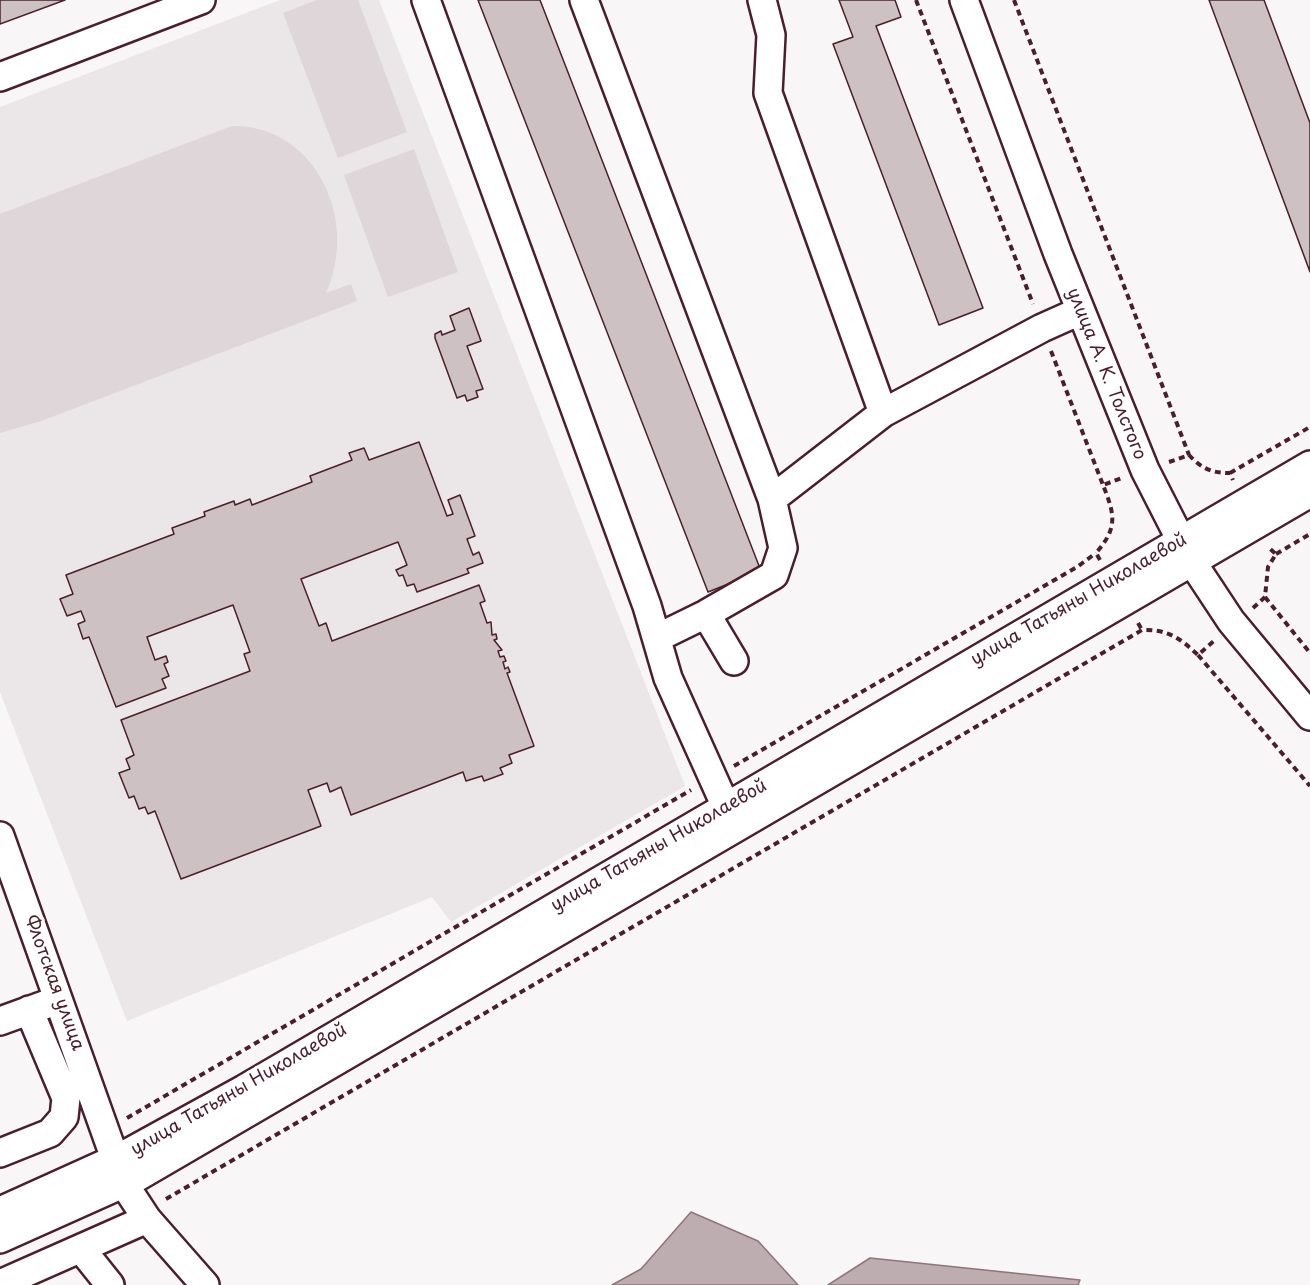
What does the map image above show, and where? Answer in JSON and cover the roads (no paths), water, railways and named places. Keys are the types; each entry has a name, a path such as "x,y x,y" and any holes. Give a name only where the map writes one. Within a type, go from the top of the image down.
{"street":[{"path":"0,77 201,0"},
{"path":"426,0 657,638 668,678 726,807"},
{"path":"584,0 772,499 783,548 774,575 706,614 657,638"},
{"path":"762,0 771,35 768,93 884,413"},
{"name":"улица А. К. Толстого","path":"964,0 1080,311 1145,470 1186,552 1231,621 1310,716"},
{"path":"772,499 884,413 1042,328 1080,311"},
{"name":"улица Татьяны Николаевой","path":"0,1239 1186,552 1310,465"},
{"name":"улица Татьяны Николаевой","path":"0,1211 120,1171 244,1089 726,807 1186,552 1310,493"},
{"path":"706,614 734,661"},
{"name":"Флотская улица","path":"0,836 120,1171 144,1215 205,1285"},
{"path":"0,1021 60,999"},
{"path":"0,1153 50,1133 64,1117 66,1098 29,1010"},
{"path":"0,1284 82,1250 144,1215"},
{"path":"82,1250 110,1285"}]}
